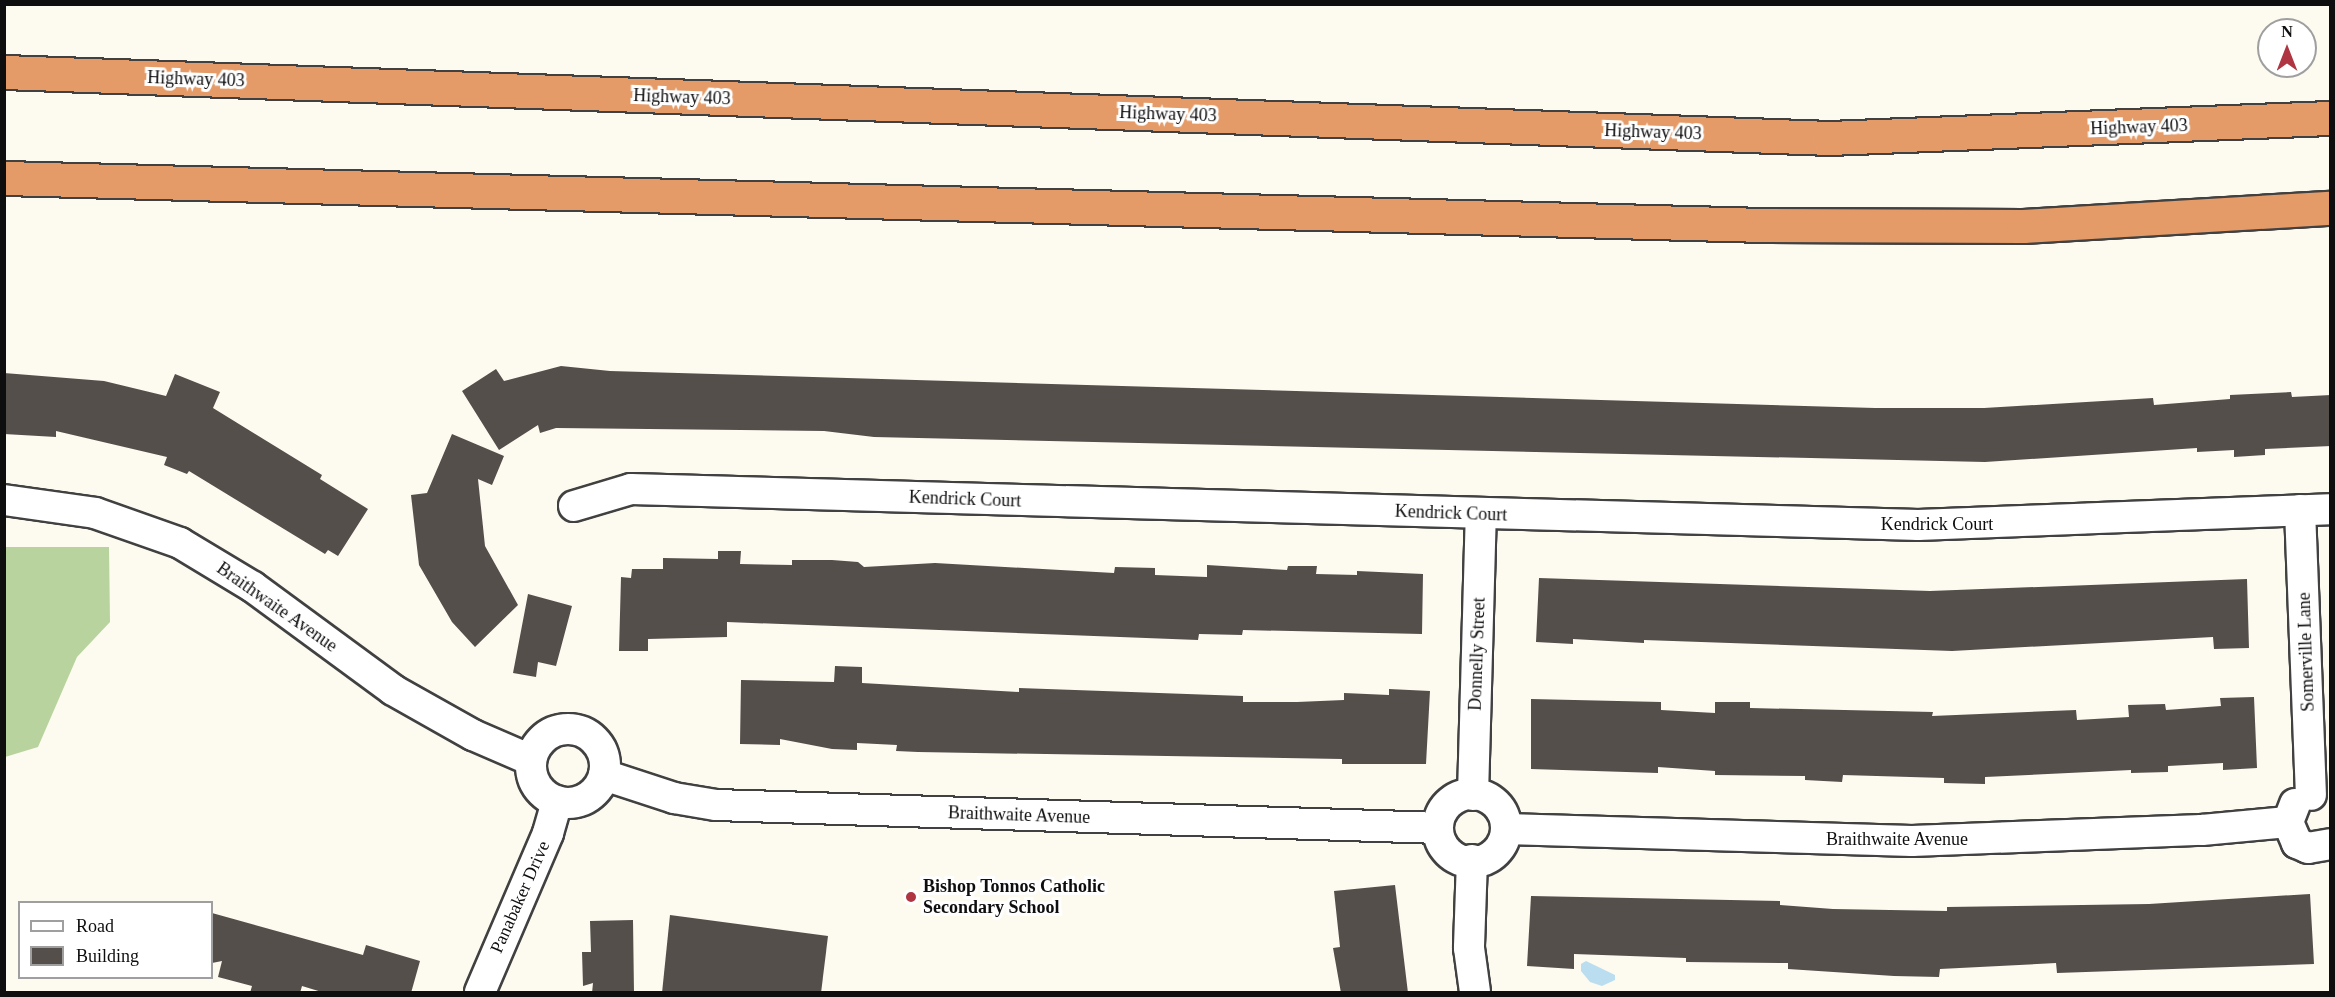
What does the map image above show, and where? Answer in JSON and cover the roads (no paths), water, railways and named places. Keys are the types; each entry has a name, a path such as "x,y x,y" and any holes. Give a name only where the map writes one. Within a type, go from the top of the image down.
{"highway":[{"name":"Highway 403","path":"4,72 1829,138 2331,118"},
{"path":"4,178 1768,225 2023,226 2331,208"}],"street":[{"name":"Kendrick Court","path":"574,506 631,489 1480,514 1966,525 2331,509"},
{"name":"Braithwaite Avenue","path":"4,500 95,513 180,543 253,587 393,690 473,735 531,760"},
{"name":"Somerville Lane","path":"2300,510 2321,797"},
{"name":"Donnelly Street","path":"1473,795 1480,514"},
{"path":"578,730 597,742 603,753 604,775 591,795 581,800 557,801 539,788 531,760 539,744 550,734 578,730"},
{"name":"Braithwaite Avenue","path":"604,775 674,798 727,805 1438,828"},
{"path":"1473,795 1491,800 1499,808 1506,829 1499,849 1482,861 1452,856 1440,838 1438,828 1440,818 1451,801 1473,795"},
{"path":"2321,797 2297,801 2288,822 2290,833 2302,846 2319,849 2331,844"},
{"name":"Panabaker Drive","path":"480,993 548,833 557,801"},
{"name":"Braithwaite Avenue","path":"1506,829 1912,841 2178,831 2288,822"},
{"path":"1472,860 1469,948 1475,993"}],"water":[{"path":"1586,961 1615,975 1615,980 1602,986 1590,982 1581,971 1581,964"}],"place":[{"name":"Bishop Tonnos Catholic Secondary School","path":"911,897"}]}
